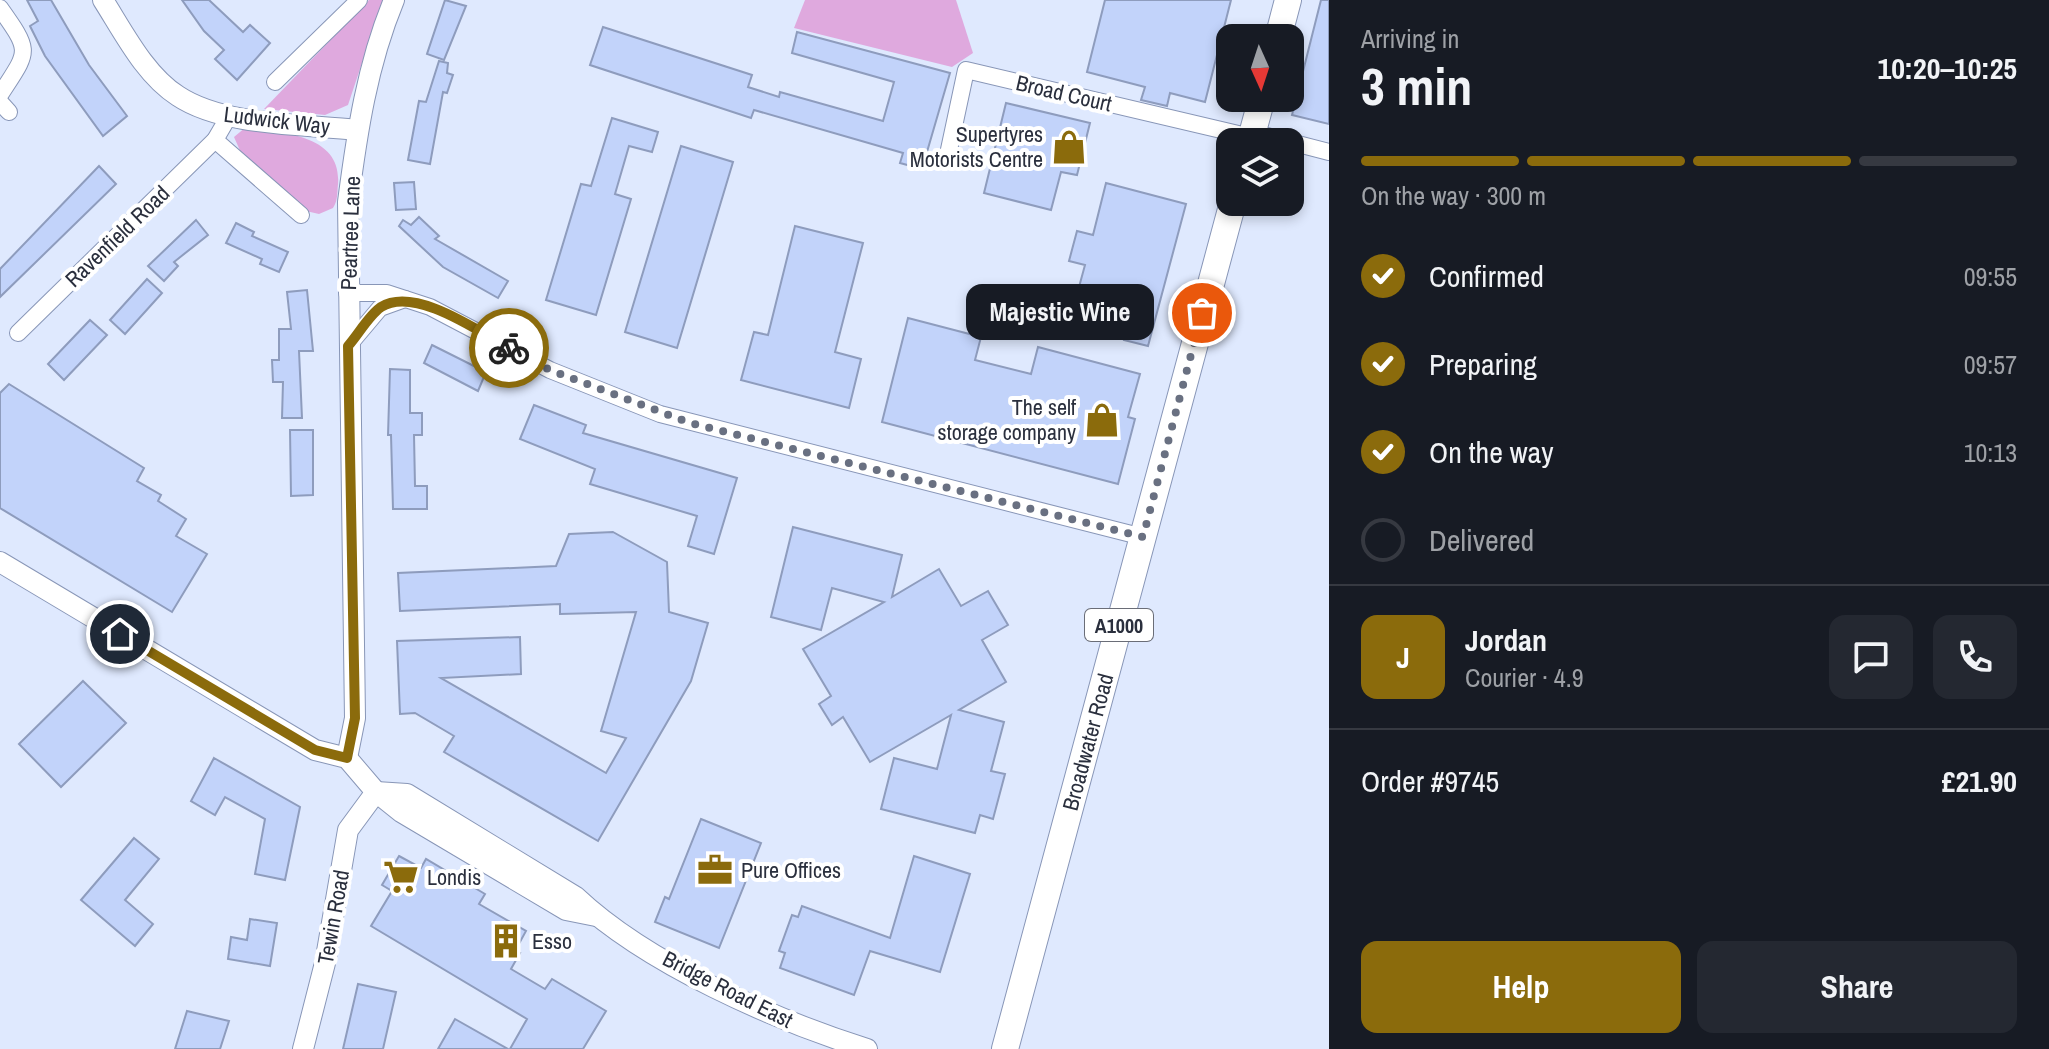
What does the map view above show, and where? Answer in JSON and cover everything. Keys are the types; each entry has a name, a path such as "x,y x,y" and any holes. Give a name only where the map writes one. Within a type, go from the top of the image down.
{"main road":[{"path":"1282,24 1288,0"},
{"name":"Broadwater Road","path":"1005,1049 1229,216"}],"street":[{"name":"Ludwick Way","path":"103,0 150,71 177,96 229,116 357,130"},
{"path":"275,82 359,0"},
{"name":"Peartree Lane","path":"347,758 355,718 348,202 357,130 371,67 394,0"},
{"path":"0,8 23,42 24,57 0,95"},
{"name":"Broad Court","path":"947,159 966,70 1216,129"},
{"name":"Ravenfield Road","path":"18,333 215,140 229,116"},
{"path":"215,140 301,215"},
{"path":"1304,147 1329,152"},
{"path":"347,293 387,293 441,312 550,370 660,414 1143,537"},
{"path":"348,346 380,308 405,299"},
{"path":"0,562 315,750 347,758 376,792"},
{"name":"Bridge Road East","path":"376,792 407,794 576,897 596,916 727,994 811,1030 867,1049"},
{"name":"Tewin Road","path":"303,1049 325,963 348,830 376,792"}],"shaded area":[{"path":"369,0 383,0 348,105 325,115 264,109"},
{"path":"805,0 956,0 973,53 952,67 794,28"},
{"path":"246,127 307,139 330,155 337,167 338,184 333,208 319,214 306,211 242,155 234,137"}],"building":[{"path":"27,0 51,0 89,65 127,116 103,136 45,56 30,26 38,21"},
{"path":"182,0 209,0 243,32 250,25 270,43 237,80 215,59 224,50 204,31"},
{"path":"445,0 466,6 444,60 427,54"},
{"path":"1105,0 1231,0 1225,24 1216,24 1216,59 1205,102 1170,93 1167,106 1141,100 1145,87 1087,72"},
{"path":"1321,0 1329,0 1329,124 1292,115 1293,112 1304,112 1304,67"},
{"path":"603,27 752,75 748,87 779,97 780,92 883,121 894,82 792,53 797,32 950,73 922,169 900,163 903,153 754,110 751,118 590,65"},
{"path":"439,61 448,63 447,73 453,75 447,93 443,92 430,164 408,160 419,101 426,102"},
{"path":"1006,103 1090,123 1077,175 1061,172 1051,210 984,193"},
{"path":"612,118 658,132 652,152 629,146 615,194 631,199 596,315 546,300 581,184 591,186"},
{"path":"681,146 733,162 677,348 625,332"},
{"path":"99,166 116,184 0,297 0,269"},
{"path":"414,182 416,209 396,210 394,183"},
{"path":"1106,183 1186,204 1148,346 1124,340 1133,302 1079,287 1085,265 1069,261 1077,231 1093,235"},
{"path":"419,217 439,236 435,239 508,281 498,298 443,267 399,226 403,220 411,225"},
{"path":"196,220 208,235 174,262 178,266 164,281 148,266"},
{"path":"236,223 254,232 252,236 288,252 279,272 260,264 262,259 226,243"},
{"path":"795,226 863,243 835,352 861,359 849,408 741,380 754,332 768,335"},
{"path":"147,279 162,293 125,334 110,320"},
{"path":"307,290 313,351 299,351 302,418 282,418 283,382 273,382 272,360 279,360 279,329 291,329 287,292"},
{"path":"908,318 981,337 975,360 1031,374 1038,347 1140,374 1128,417 1135,419 1118,484 882,422"},
{"path":"90,320 107,335 64,380 48,364"},
{"path":"432,345 486,372 478,391 424,363"},
{"path":"390,369 410,370 410,413 422,413 422,435 414,435 415,486 427,486 427,509 393,509 391,435 388,435"},
{"path":"9,384 144,468 137,481 161,495 158,501 186,519 176,536 207,554 172,612 0,508 0,393"},
{"path":"534,405 586,425 583,433 737,478 714,554 688,546 697,516 590,484 595,469 520,439"},
{"path":"290,430 313,430 313,495 291,496"},
{"path":"793,527 902,555 892,597 939,569 961,606 988,591 1008,625 982,640 1006,682 959,710 1004,722 991,771 1005,774 993,819 980,815 975,833 881,809 894,758 937,769 951,715 870,762 843,717 832,725 819,704 831,696 803,649 884,602 832,588 821,630 771,617"},
{"path":"613,532 667,562 669,612 708,623 691,681 598,841 444,752 454,736 415,713 400,714 397,641 520,637 521,674 441,678 606,773 626,738 601,731 636,612 560,614 560,604 400,611 398,573 556,566 569,534"},
{"path":"83,681 126,723 61,787 19,744"},
{"path":"214,758 300,807 285,880 255,874 265,819 225,797 215,815 191,801"},
{"name":"Pure Offices","path":"701,819 761,843 719,948 655,922 665,897 669,899"},
{"path":"134,838 159,859 125,900 153,924 135,946 81,900"},
{"path":"399,856 421,868 426,859 485,894 479,904 526,931 515,951 520,953 511,969 545,989 552,979 606,1011 583,1049 510,1049 527,1019 371,926 392,891 382,885"},
{"path":"914,856 970,874 940,972 870,951 854,995 780,968 785,953 779,951 792,915 798,917 802,906 890,938"},
{"path":"250,919 277,923 270,966 228,959 231,937 247,940"},
{"path":"358,984 396,992 383,1049 343,1049"},
{"path":"187,1011 229,1021 220,1049 175,1049"},
{"path":"455,1019 508,1049 438,1049"}],"way so far":[{"path":"509,348 550,370 690,423 1143,537 1202,313"}],"place":[{"name":"Supertyres Motorists Centre","path":"1069,147"},
{"name":"Majestic Wine","path":"1202,313"},
{"name":"The self storage company","path":"1102,420"},
{"name":"Pure Offices","path":"715,870"},
{"name":"Londis","path":"401,877"},
{"name":"Esso","path":"506,941"}],"route":[{"path":"120,634 315,750 347,758 355,718 348,346 380,308 405,299 430,307 509,348"}]}
